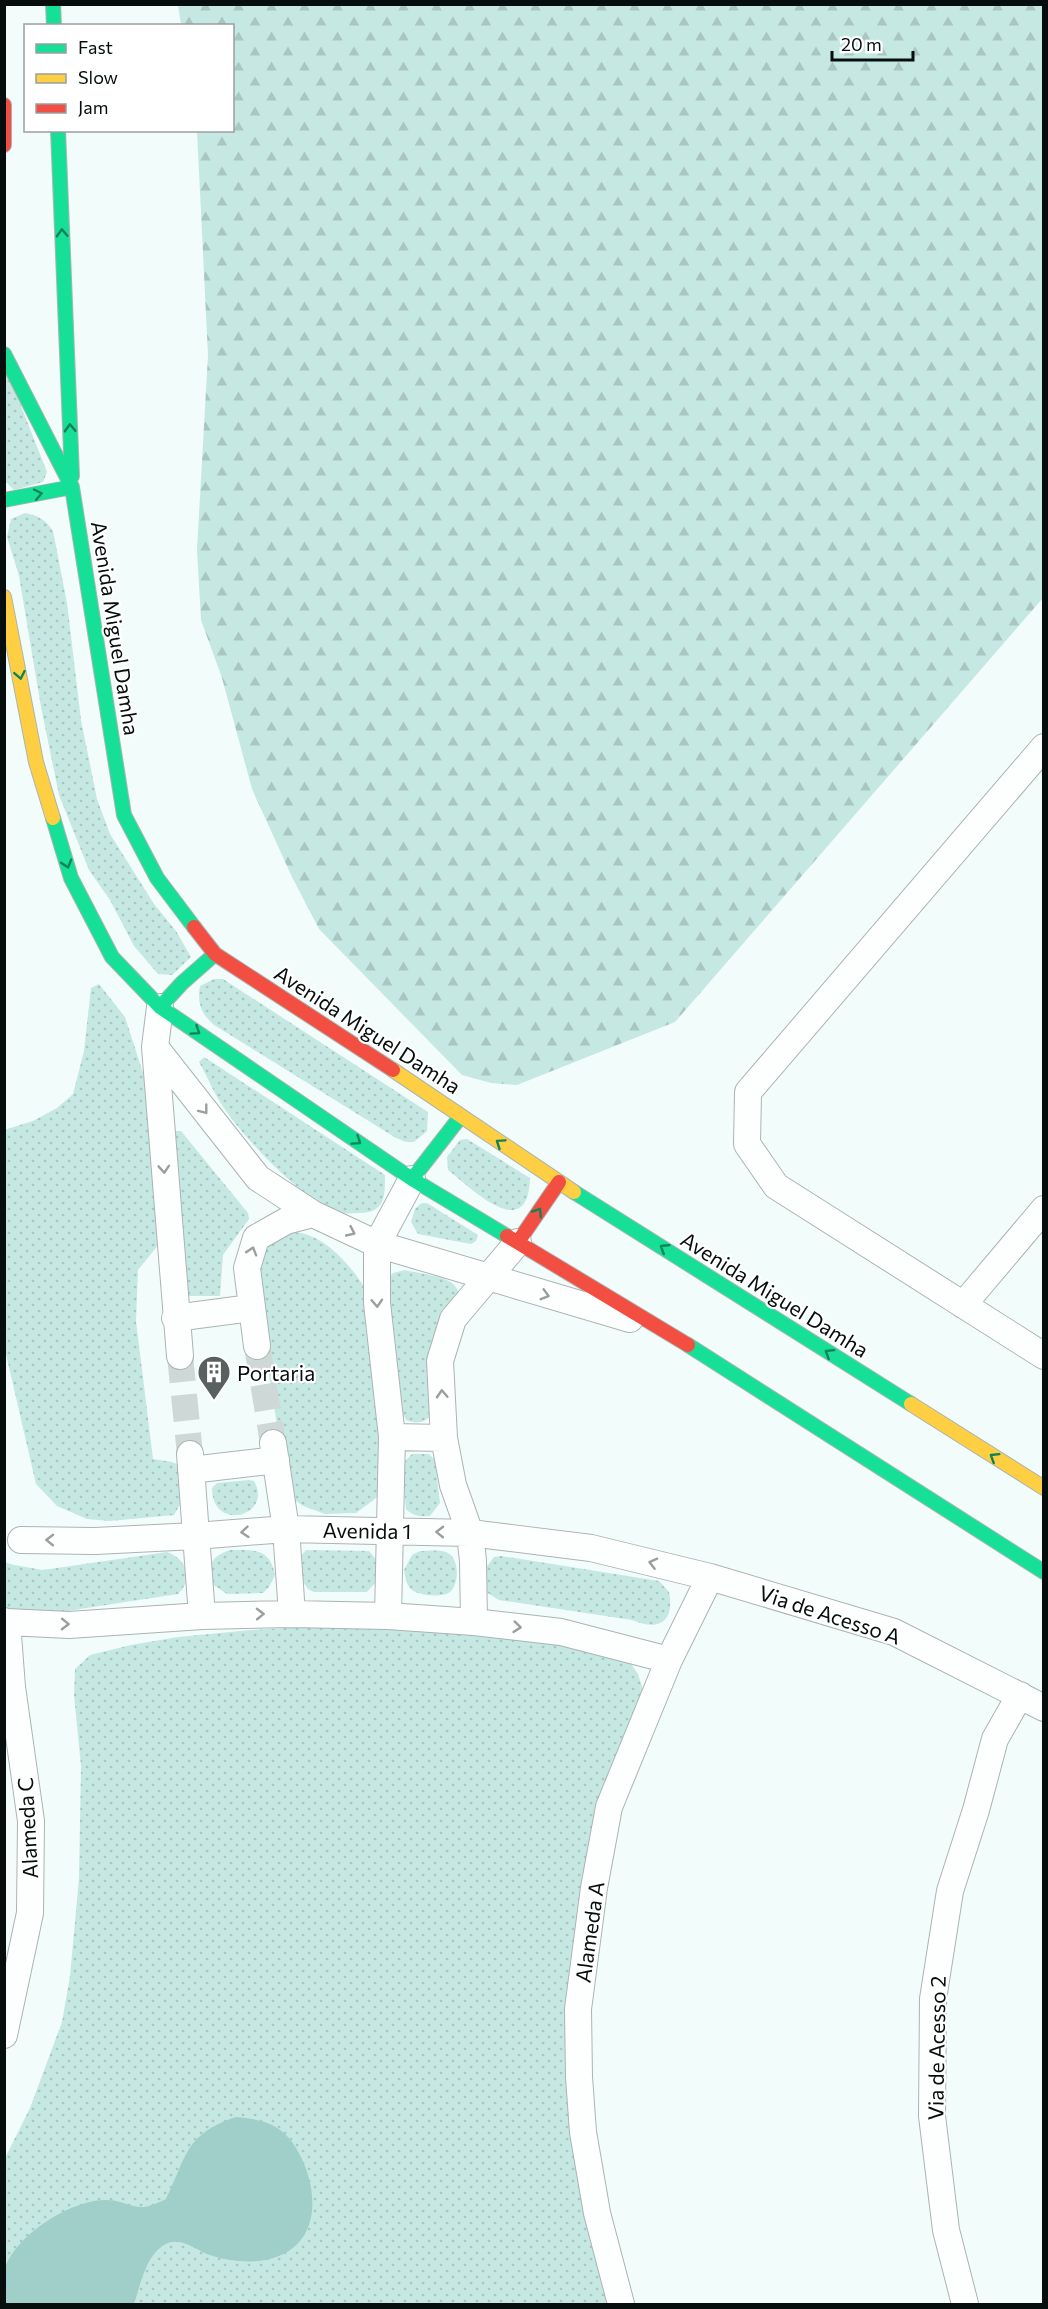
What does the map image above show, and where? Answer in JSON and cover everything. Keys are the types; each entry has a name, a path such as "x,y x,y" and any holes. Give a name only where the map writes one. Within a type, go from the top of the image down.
{"street":[{"path":"53,4 54,24"},
{"path":"4,105 4,145"},
{"path":"4,500 72,487 58,132"},
{"name":"Avenida Miguel Damha","path":"4,354 72,487 124,815 157,878 215,954 559,1182 1044,1488"},
{"path":"4,597 36,762 71,878 112,957 160,1007 412,1179 661,1328 1044,1572"},
{"path":"1044,747 748,1092 747,1144 776,1186 1044,1356"},
{"path":"180,1356 155,1047 160,1007 182,983 215,954"},
{"path":"155,1047 258,1178 313,1214 377,1244 661,1328"},
{"path":"388,1616 392,1437 377,1303 377,1244 412,1179 461,1116"},
{"path":"474,1622 470,1533 453,1485 444,1438 440,1361 453,1319 518,1242 559,1182"},
{"path":"963,1305 1044,1209"},
{"path":"257,1346 247,1268 256,1238 286,1221 313,1214"},
{"path":"176,1318 251,1308"},
{"path":"392,1437 444,1438"},
{"path":"202,1616 191,1462 275,1452 286,1528 292,1614"},
{"name":"Avenida 1","path":"10,1537 95,1541 195,1536 286,1528 470,1533 591,1548 710,1577"},
{"name":"Alameda A","path":"621,2304 597,2213 583,2132 578,2009 594,1888 609,1807 669,1660 710,1577"},
{"name":"Via de Acesso A","path":"710,1577 894,1632 1044,1708"},
{"path":"6,1621 69,1625 202,1616 292,1614 388,1616 474,1622 561,1632 669,1660"},
{"name":"Alameda C","path":"4,2035 30,1913 31,1821 12,1687 6,1621"},
{"name":"Via de Acesso 2","path":"965,2304 946,2230 932,2116 933,1999 950,1891 976,1810 995,1739 1020,1695"}],"green space":[{"path":"178,5 1043,5 1043,598 675,1022 517,1085 491,1083 462,1075 319,929 292,877 252,789 222,678 201,620 197,550 208,355 197,132 234,132 234,24 181,24"},
{"path":"4,363 47,472 43,482 14,490 5,481"},
{"path":"25,513 41,519 53,531 67,603 81,720 97,799 110,834 191,957 172,975 158,974 134,946 110,900 89,870 59,795 41,707 19,576 7,537 11,519"},
{"path":"214,979 223,979 428,1112 427,1131 414,1142 396,1138 214,1025 203,1012 199,997 200,986"},
{"path":"99,984 125,1017 144,1076 159,1244 138,1270 136,1321 153,1459 172,1462 186,1468 185,1496 174,1515 110,1521 87,1519 57,1506 36,1484 5,1350 4,1130 33,1121 57,1108 73,1094 84,1051 91,988"},
{"path":"204,1057 385,1175 384,1197 379,1207 368,1212 341,1213 327,1207 294,1184 235,1124 199,1062"},
{"path":"171,1131 181,1131 248,1213 249,1219 223,1255 220,1296 184,1296"},
{"path":"467,1139 530,1178 527,1198 520,1208 510,1210 497,1206 484,1199 448,1170 447,1157 460,1140"},
{"path":"427,1203 478,1235 476,1241 471,1244 418,1234 411,1222 415,1209 420,1204"},
{"path":"294,1232 305,1234 327,1245 354,1272 367,1291 389,1481 375,1499 356,1513 325,1514 303,1506 285,1493 279,1471 277,1425 256,1292 259,1252 279,1236"},
{"path":"405,1270 449,1281 456,1288 459,1297 435,1412 425,1420 418,1422 406,1420 401,1410 385,1282 393,1273"},
{"path":"412,1454 429,1454 435,1460 440,1503 430,1516 417,1516 406,1509 402,1464"},
{"path":"254,1481 258,1493 256,1503 250,1510 231,1515 221,1511 215,1502 212,1488 217,1483"},
{"path":"230,1550 259,1552 269,1559 275,1575 263,1593 227,1594 212,1584 210,1571 212,1562 218,1555"},
{"path":"306,1550 369,1551 379,1563 378,1580 367,1592 314,1592 308,1589 298,1575 301,1556"},
{"path":"420,1551 442,1551 452,1556 457,1572 455,1584 450,1592 430,1595 418,1593 410,1588 404,1570 412,1555"},
{"path":"167,1552 179,1559 186,1570 186,1582 178,1594 41,1615 5,1615 4,1562 43,1570"},
{"path":"501,1556 659,1581 669,1592 670,1603 667,1617 662,1622 650,1625 632,1620 499,1600 486,1592 485,1569 494,1557"},
{"path":"325,1626 404,1627 590,1646 629,1661 638,1674 643,1690 643,1703 573,1987 612,2304 5,2304 4,2160 30,2108 62,2022 70,1976 79,1878 81,1766 74,1695 75,1669 90,1655 131,1645 178,1637"}],"water":[{"path":"236,2117 260,2121 281,2130 292,2142 308,2174 312,2192 309,2226 301,2240 288,2252 263,2261 238,2261 207,2254 183,2243 173,2242 161,2247 149,2261 134,2304 5,2304 3,2281 5,2268 11,2255 33,2232 61,2213 90,2202 110,2200 144,2207 166,2199 184,2159 197,2139 219,2124"}],"tunnel":[{"path":"257,1346 273,1443"},
{"path":"180,1356 190,1454"}],"traffic: fast":[{"path":"53,4 54,24"},
{"path":"58,132 72,476"},
{"path":"4,354 72,487 124,815 157,878 194,927"},
{"path":"4,500 72,487"},
{"path":"53,818 71,878 112,957 160,1007 412,1179 507,1236"},
{"path":"160,1007 182,983 215,954"},
{"path":"412,1179 461,1116"},
{"path":"574,1192 911,1404"},
{"path":"688,1345 1044,1572"}],"traffic: slow":[{"path":"4,597 36,762 53,818"},
{"path":"393,1070 574,1192"},
{"path":"911,1404 1044,1488"}],"traffic: jam":[{"path":"4,105 4,145"},
{"path":"194,927 215,954 393,1070"},
{"path":"518,1242 559,1182"},
{"path":"507,1236 688,1345"}],"place":[{"name":"Portaria","path":"214,1401"}]}
